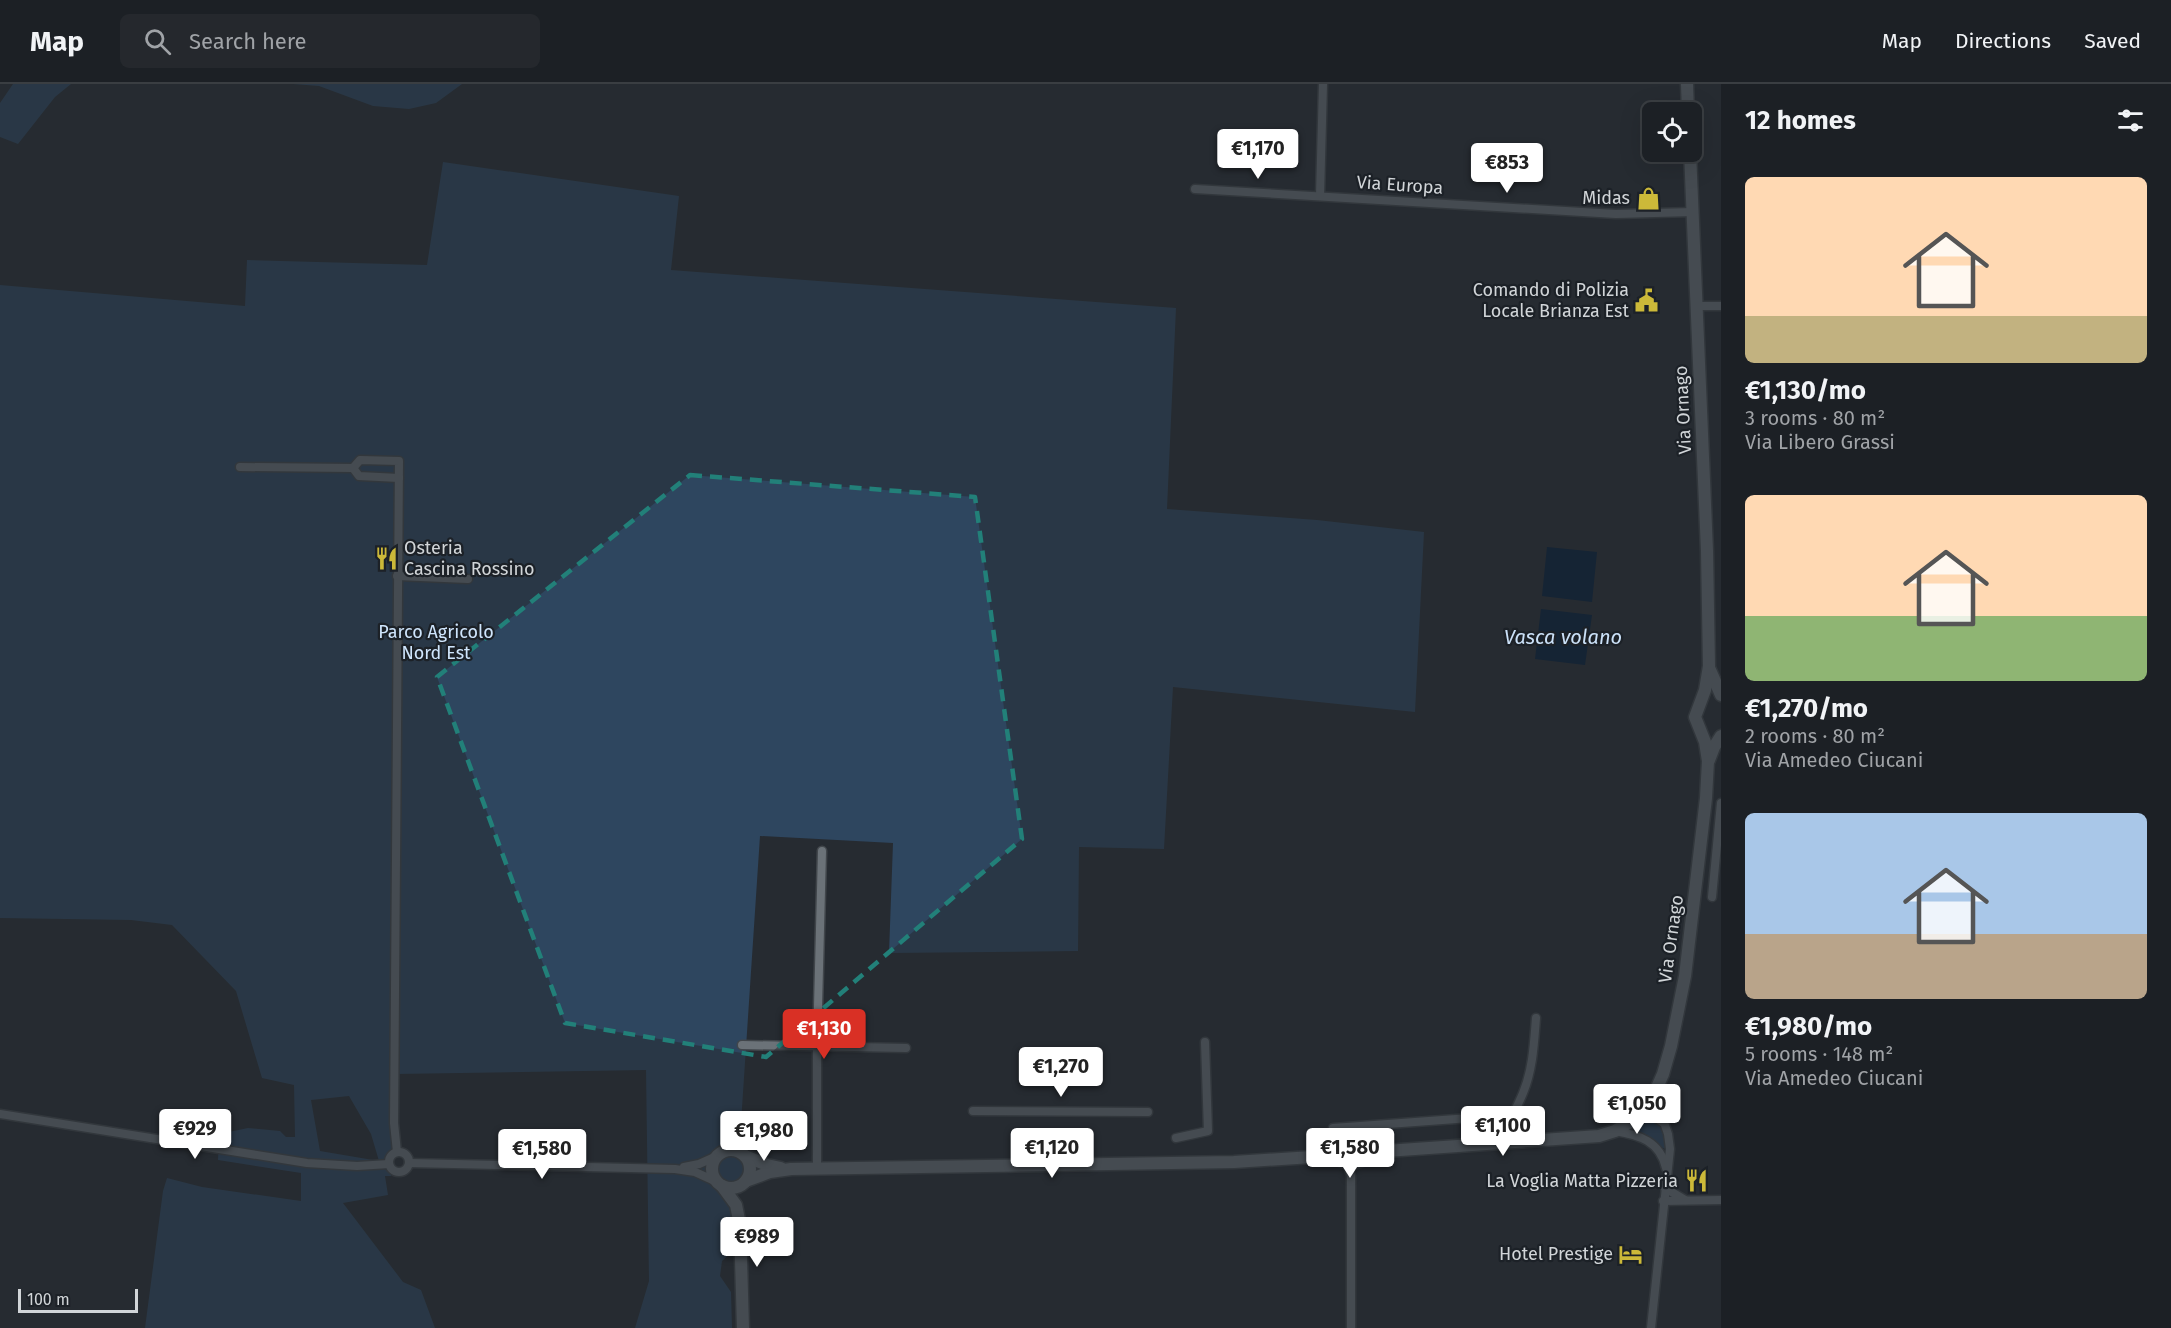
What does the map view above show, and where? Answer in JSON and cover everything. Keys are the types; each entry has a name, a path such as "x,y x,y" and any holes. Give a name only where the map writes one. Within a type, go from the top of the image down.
{"main road":[{"path":"1687,84 1688,102"},
{"name":"Via Ornago","path":"1615,1131 1640,1113 1657,1089 1671,1046 1685,976 1708,761 1705,742 1695,716 1709,666 1707,551 1690,162"},
{"name":"Via Ornago","path":"1700,703 1710,697 1721,696 1709,666"},
{"name":"Via Ornago","path":"1699,728 1709,735 1721,735"},
{"name":"Via Ornago","path":"1708,761 1721,735"},
{"path":"719,1184 734,1188 745,1181 770,1172 817,1168 1233,1162 1312,1157 1352,1161 1386,1151 1591,1137 1615,1131"},
{"path":"1312,1157 1351,1137 1386,1151"},
{"path":"1352,1161 1365,1152 1364,1144"},
{"path":"1339,1145 1338,1152 1352,1161"},
{"path":"738,1212 712,1169 717,1156 722,1152 732,1150 767,1165 791,1169"},
{"path":"743,1328 741,1238 738,1212 740,1196 750,1169 745,1156"}],"street":[{"path":"1320,196 1323,84"},
{"name":"Via Europa","path":"1195,189 1616,214 1693,212"},
{"path":"1697,306 1721,306"},
{"path":"240,466 353,468 360,460 399,461 394,1123 397,1152"},
{"path":"353,468 359,476 399,478"},
{"path":"397,576 468,579"},
{"path":"1712,897 1721,803"},
{"path":"817,1168 817,1046 822,851"},
{"path":"1698,870 1715,868"},
{"path":"1501,1142 1511,1115 1523,1093 1533,1055 1536,1018"},
{"path":"1176,1138 1208,1131 1205,1042"},
{"path":"742,1045 906,1048"},
{"path":"1651,1328 1670,1145 1657,1089"},
{"path":"973,1111 1148,1112"},
{"path":"1640,1113 1652,1115 1663,1122"},
{"path":"0,1114 307,1163 357,1166 389,1164"},
{"path":"1333,1128 1511,1115"},
{"path":"1615,1131 1634,1134 1650,1141 1662,1155 1666,1173"},
{"path":"397,1152 405,1155 409,1163"},
{"path":"389,1164 392,1155 397,1152"},
{"path":"675,1169 717,1156"},
{"path":"1351,1328 1352,1161"},
{"path":"389,1164 393,1170 399,1172 405,1170 409,1163"},
{"path":"409,1163 675,1169 695,1172 719,1184"},
{"path":"1665,1188 1686,1200"},
{"path":"1663,1201 1721,1200"}],"highlighted area":[{"path":"690,475 975,497 1022,839 766,1057 565,1023 437,677"}],"green space":[{"path":"13,84 71,84 55,97 18,144 0,137 0,103"},
{"path":"293,84 462,84 436,103 409,109 373,106 319,86"},
{"name":"Parco Agricolo Nord Est","path":"443,162 679,196 671,270 1176,308 1167,509 1317,520 1424,532 1415,712 1173,687 1164,849 1079,847 1078,951 889,953 893,843 760,836 740,1138 730,1149 729,1155 742,1161 744,1172 739,1180 734,1250 722,1261 720,1276 731,1292 732,1328 635,1328 649,1281 646,1070 395,1074 391,1176 385,1176 388,1195 343,1203 403,1282 421,1290 435,1328 145,1328 163,1191 167,1178 202,1187 301,1201 301,1173 218,1160 219,1134 248,1128 280,1131 286,1137 295,1137 294,1085 262,1078 236,991 172,925 131,920 0,918 0,285 245,306 247,260 427,265","holes":["349,1096 371,1134 379,1161 320,1151 311,1100"]},
{"path":"1649,1120 1663,1129 1666,1149 1658,1146 1648,1136 1634,1131"}],"water":[{"name":"Vasca volano","path":"1547,547 1597,552 1592,602 1542,596"},
{"name":"Vasca volano","path":"1541,609 1592,615 1585,665 1535,659"}],"place":[{"name":"Midas","path":"1648,198"},
{"name":"Comando di Polizia Locale Brianza Est","path":"1647,300"},
{"name":"Osteria Cascina Rossino","path":"386,558"},
{"name":"La Voglia Matta Pizzeria","path":"1696,1181"},
{"name":"Hotel Prestige","path":"1631,1254"}]}
